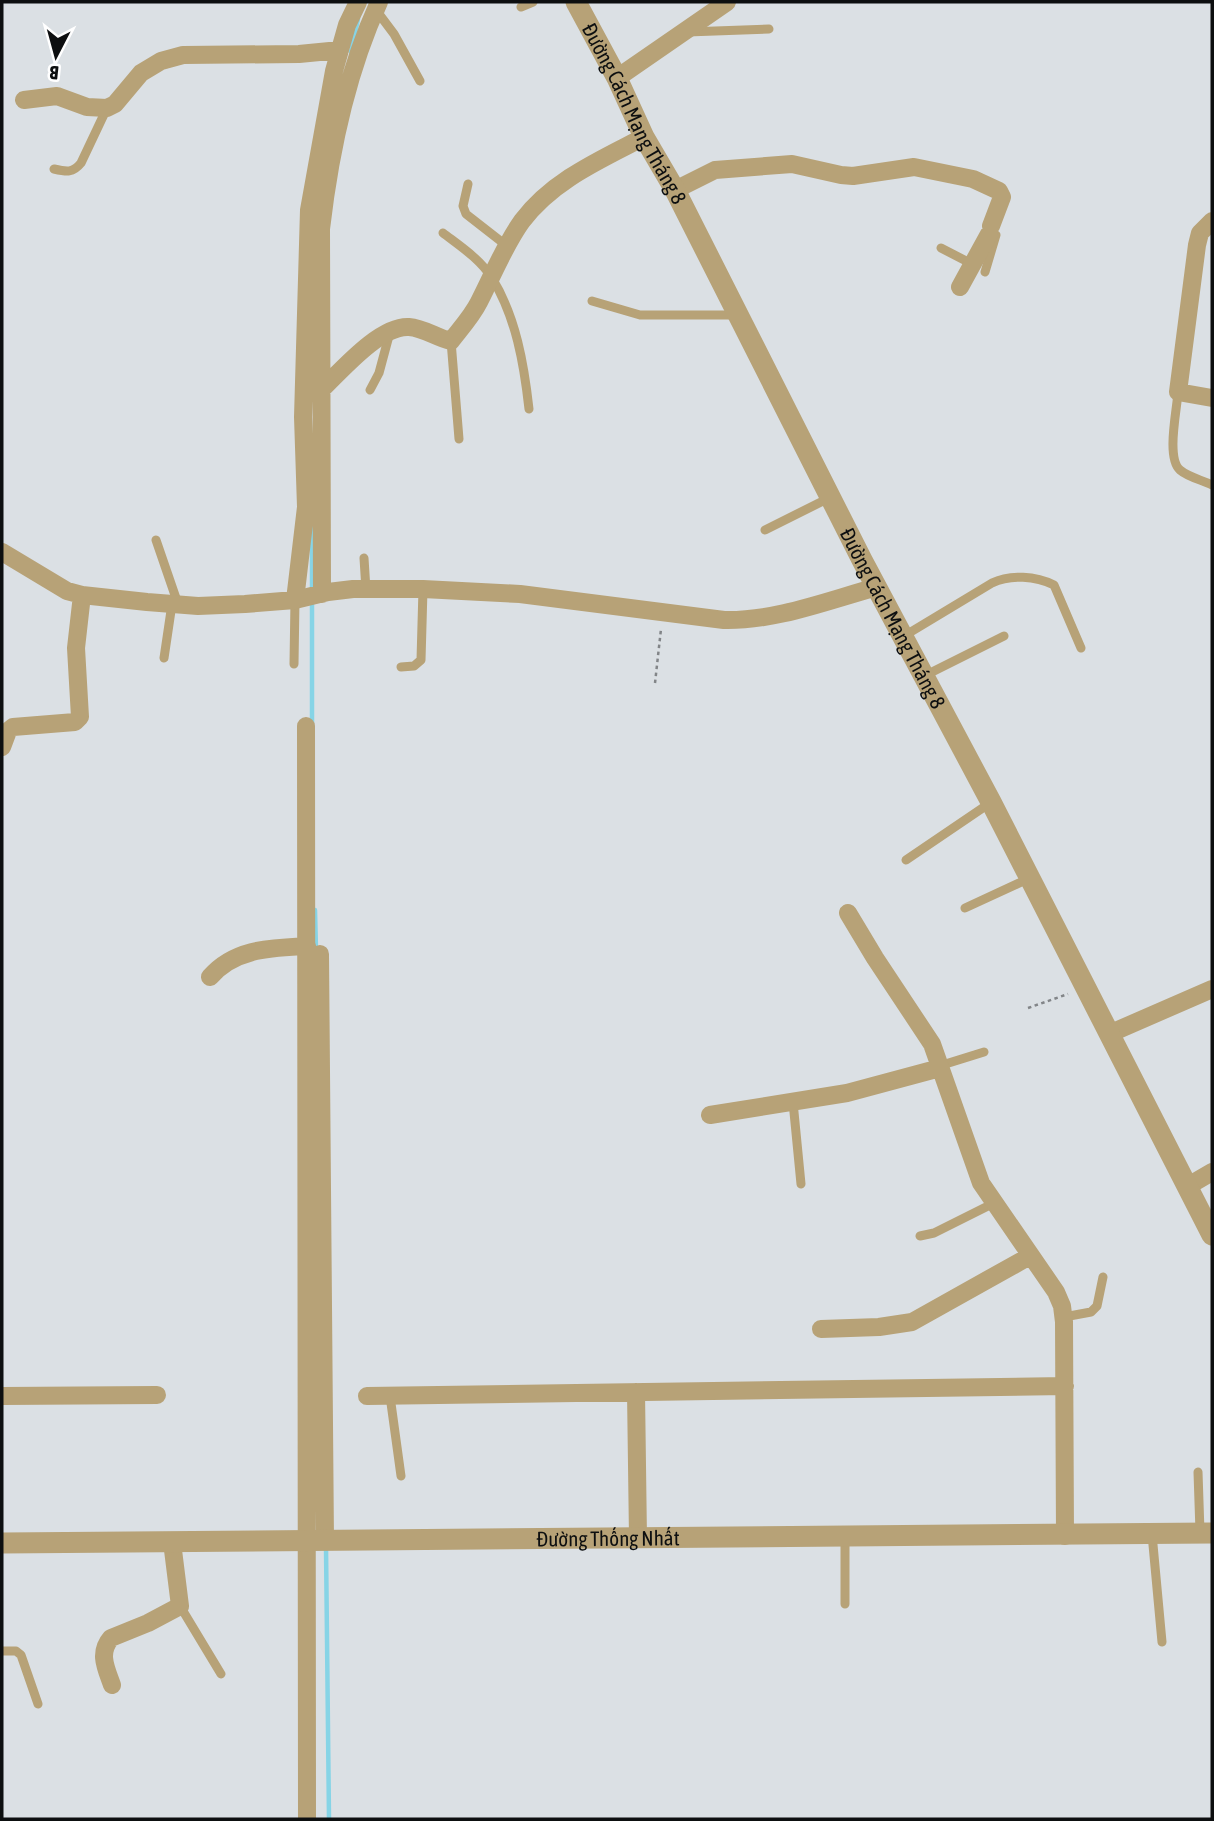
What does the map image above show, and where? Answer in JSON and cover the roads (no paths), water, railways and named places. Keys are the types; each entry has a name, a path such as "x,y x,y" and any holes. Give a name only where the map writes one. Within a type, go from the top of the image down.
{"street":[{"path":"310,597 303,417 309,210 340,50 347,25 358,2"},
{"name":"Đường Cách Mạng Tháng 8","path":"576,2 877,587 1111,1033 1212,1235"},
{"path":"617,78 727,2"},
{"path":"310,597 320,391 321,229 327,175 345,95 377,6"},
{"path":"24,100 57,96 87,107 107,107 116,104 141,73 161,61 183,55 299,54 340,50"},
{"path":"320,391 391,330 414,327 451,341 478,304 523,219 568,177 644,137"},
{"path":"675,190 715,170 792,164 841,176 914,167 973,179 999,191 1002,197 978,268 960,287"},
{"path":"1212,221 1200,233 1197,245 1178,392 1212,398"},
{"path":"2,552 54,585 82,595 216,606 366,590 423,589 520,594 749,621 877,587"},
{"path":"2,747 8,731 13,727 75,722 80,717 76,648 82,595"},
{"path":"307,1819 315,1541 311,727 307,946 308,1354 315,1541"},
{"path":"848,912 875,958 926,1032 973,1166 993,1203 1056,1292 1062,1306 1065,1536"},
{"path":"210,977 223,964 253,950 307,946"},
{"path":"1111,1033 1212,989"},
{"path":"710,1115 847,1093 940,1067"},
{"path":"1188,1185 1212,1172"},
{"path":"821,1329 879,1327 912,1322 1030,1256"},
{"path":"367,1396 1065,1386"},
{"path":"636,1392 638,1538"},
{"path":"2,1396 157,1395"},
{"name":"Đường Thống Nhất","path":"2,1543 1206,1533"},
{"path":"112,1685 103,1660 103,1652 111,1638 180,1606 172,1542"}],"lane":[{"path":"521,7 533,2"},
{"path":"377,6 420,81"},
{"path":"686,32 769,29"},
{"path":"54,169 70,172 76,170 107,107"},
{"path":"468,184 463,206 466,215 507,246"},
{"path":"443,233 473,257 491,277 519,341 529,409"},
{"path":"941,248 978,268"},
{"path":"592,301 640,315 738,315"},
{"path":"370,390 379,373 391,330"},
{"path":"451,341 460,439"},
{"path":"1178,392 1172,450 1174,460 1180,470 1212,485"},
{"path":"765,530 831,497"},
{"path":"156,540 175,604 164,658"},
{"path":"364,558 366,590"},
{"path":"903,636 992,583 1014,576 1055,585 1081,649"},
{"path":"401,667 414,666 421,660 423,589"},
{"path":"294,664 310,597"},
{"path":"924,676 1004,636"},
{"path":"906,860 991,802"},
{"path":"965,908 1030,878"},
{"path":"940,1067 984,1052"},
{"path":"793,1102 801,1184"},
{"path":"920,1236 934,1233 993,1203"},
{"path":"1064,1317 1091,1312 1097,1306 1103,1277"},
{"path":"390,1396 401,1476"},
{"path":"1198,1472 1206,1533"},
{"path":"1152,1534 1162,1642"},
{"path":"845,1537 845,1604"},
{"path":"180,1606 221,1674"},
{"path":"2,1651 16,1651 21,1655 38,1704"}],"waterway":[{"path":"351,52 358,19"},
{"path":"312,525 312,590"},
{"path":"312,602 312,723"},
{"path":"315,910 316,950"},
{"path":"326,1547 329,1819"}]}
